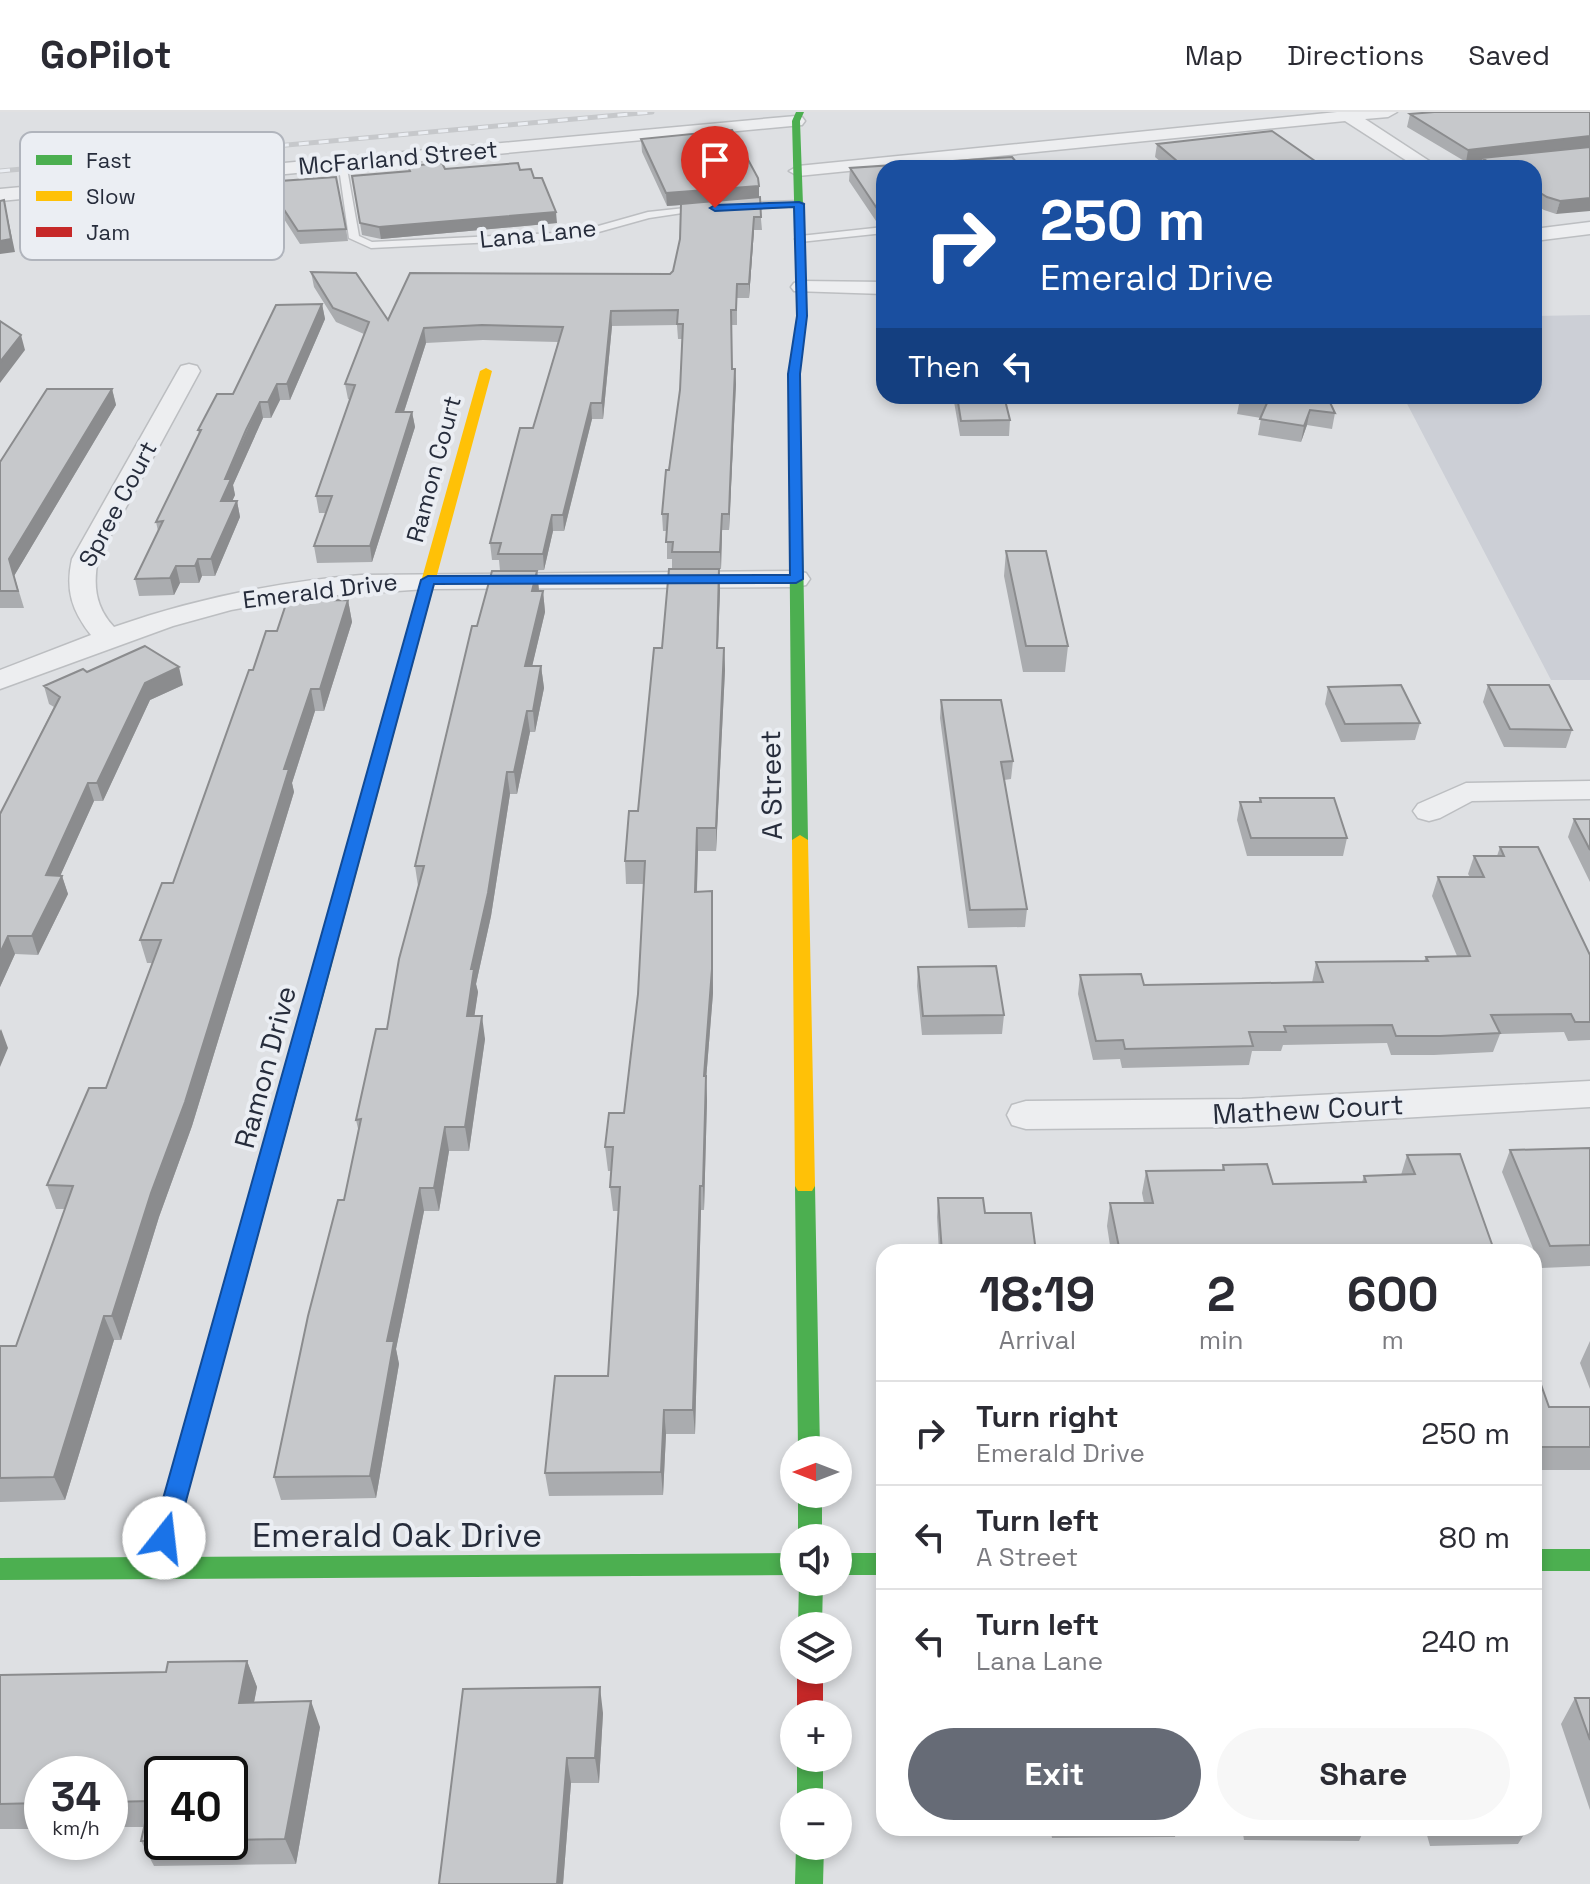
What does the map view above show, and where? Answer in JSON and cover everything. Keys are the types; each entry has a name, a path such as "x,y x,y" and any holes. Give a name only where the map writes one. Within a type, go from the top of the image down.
{"street":[{"path":"908,160 1388,112"},
{"name":"McFarland Street","path":"284,168 793,115"},
{"name":"A Street","path":"793,115 798,171 802,316 794,374 809,1436"},
{"path":"1348,116 1418,160"},
{"path":"1027,148 1041,160"},
{"path":"798,171 876,163"},
{"name":"McFarland Street","path":"0,195 20,193"},
{"path":"1542,233 1590,228"},
{"path":"801,287 876,288"},
{"name":"Spree Court","path":"108,637 93,622 82,602 79,581 85,559 189,371"},
{"name":"Ramon Court","path":"428,580 486,371"},
{"name":"Emerald Drive","path":"0,680 108,637 204,608 324,586 428,580 796,579"},
{"name":"Ramon Drive","path":"156,1568 428,580"},
{"path":"1429,811 1466,792 1590,790"},
{"name":"Mathew Court","path":"1026,1115 1242,1113 1590,1094"},
{"path":"1542,1560 1590,1560"},
{"name":"Emerald Oak Drive","path":"0,1569 780,1564"},
{"path":"852,1564 876,1564"},
{"path":"809,1884 810,1860"}],"lane":[{"name":"Lana Lane","path":"341,163 354,238 371,245 577,235 648,215 715,208"},
{"path":"730,207 799,204"},
{"path":"800,239 876,231"}],"shaded area":[{"path":"1590,315 1590,680 1551,680 1407,404 1542,404 1542,316"}],"building":[{"path":"1590,112 1590,136 1468,150 1410,114"},
{"path":"732,130 758,178 759,186 666,193 641,139"},
{"path":"1272,131 1314,160 1176,160 1157,144"},
{"path":"1590,147 1590,198 1560,201 1542,194 1542,160 1482,158"},
{"path":"1012,157 1014,160 968,160"},
{"path":"442,163 445,169 518,163 520,170 531,169 534,178 542,178 556,212 379,227 360,223 352,176 410,171 408,166"},
{"path":"876,166 876,207 850,168"},
{"path":"336,177 346,229 298,231 284,210 284,181"},
{"path":"760,197 761,217 754,217 749,284 737,284 736,310 731,310 732,369 735,369 729,514 722,514 720,552 672,552 673,542 666,542 668,514 662,514 666,470 669,470 680,390 683,324 677,324 678,310 611,311 602,403 591,403 563,515 552,515 543,554 498,554 501,543 490,543 520,428 533,428 563,327 482,325 424,328 396,412 412,412 370,546 314,546 332,496 316,496 355,385 345,384 369,322 333,308 311,272 356,273 388,320 410,273 670,274 680,239 681,204"},
{"path":"4,200 11,239 0,241 0,201"},
{"path":"322,304 287,384 277,384 268,402 260,402 246,430 225,479 231,479 221,501 237,501 211,559 198,559 195,566 176,566 170,578 135,579 163,521 156,522 201,430 198,430 217,394 233,394 276,305"},
{"path":"0,321 21,335 0,362"},
{"path":"47,389 112,389 9,559 18,591 0,591 0,462"},
{"path":"958,404 1006,404 1010,420 961,421"},
{"path":"1267,404 1331,404 1335,413 1310,410 1304,426 1260,419"},
{"path":"1006,551 1046,551 1068,646 1026,646"},
{"path":"669,569 719,569 717,648 724,648 716,828 697,828 695,892 712,891 712,969 704,1076 703,1186 700,1186 693,1410 664,1410 661,1472 545,1473 555,1376 608,1376 620,1187 610,1187 613,1147 605,1147 609,1113 624,1113 638,994 645,861 625,861 629,811 638,811 654,648 662,648"},
{"path":"492,571 537,571 532,591 543,591 525,666 541,666 533,711 527,711 514,772 507,772 488,893 471,969 474,969 467,1016 482,1016 465,1127 445,1127 434,1188 420,1188 387,1341 394,1341 370,1476 274,1477 308,1316 338,1200 344,1200 361,1119 356,1120 376,1029 387,1029 399,959 424,866 415,866 472,626 477,626"},
{"path":"348,600 320,689 311,689 284,769 289,769 185,1102 151,1193 112,1316 104,1316 54,1477 0,1478 0,1346 16,1346 73,1186 47,1185 89,1088 106,1088 161,940 140,940 162,883 173,883 249,670 253,670 266,631 277,631 287,601"},
{"path":"145,646 179,667 145,683 97,783 88,783 46,875 62,876 32,936 8,936 0,953 0,814 60,697 44,686 83,669 87,672"},
{"path":"1401,685 1420,723 1345,724 1328,687"},
{"path":"1488,685 1549,685 1572,730 1510,729"},
{"path":"941,700 1001,700 1013,761 1001,762 1027,909 970,910"},
{"path":"1260,798 1334,798 1347,838 1251,838 1240,802 1261,802"},
{"path":"1574,819 1590,819 1590,850"},
{"path":"1500,847 1538,847 1590,955 1590,1022 1575,1022 1571,1014 1491,1015 1500,1033 1440,1036 1396,1036 1392,1025 1284,1026 1286,1032 1249,1032 1253,1046 1125,1049 1123,1040 1096,1041 1080,975 1141,974 1144,985 1323,982 1316,962 1428,961 1426,957 1470,956 1438,877 1484,877 1474,856 1504,856"},
{"path":"996,966 1004,1015 923,1016 918,967"},
{"path":"1590,1148 1590,1245 1550,1246 1510,1150"},
{"path":"1460,1154 1492,1244 1118,1244 1110,1203 1153,1203 1146,1171 1224,1170 1223,1165 1267,1164 1273,1184 1366,1182 1364,1176 1415,1174 1407,1155"},
{"path":"938,1198 983,1198 985,1213 1031,1213 1035,1244 941,1244"},
{"path":"1542,1387 1549,1407 1590,1407 1590,1447 1542,1447"},
{"path":"247,1661 239,1703 311,1701 285,1839 248,1840 248,1756 144,1756 144,1801 128,1802 128,1756 24,1756 24,1803 0,1804 0,1675 166,1672 168,1662"},
{"path":"600,1687 595,1758 567,1758 557,1884 439,1884 463,1689"},
{"path":"1575,1698 1590,1698 1590,1740"}],"railway":[{"path":"284,145 652,112"},
{"path":"0,171 20,169"}],"traffic: fast":[{"path":"800,112 796,121 802,316 794,374 800,840"},
{"path":"156,1568 323,964"},
{"path":"805,1186 809,1436"},
{"path":"810,1508 810,1524"},
{"path":"1542,1560 1590,1560"},
{"path":"0,1569 780,1564"},
{"path":"852,1564 876,1564"},
{"path":"810,1612 811,1596"},
{"path":"810,1772 810,1788"},
{"path":"809,1884 810,1860"}],"traffic: slow":[{"path":"323,964 486,371"},
{"path":"800,840 805,1186"}],"traffic: jam":[{"path":"810,1684 810,1700"}],"route":[{"path":"164,1538 428,580 796,579 794,374 802,316 799,204 715,208"}]}
